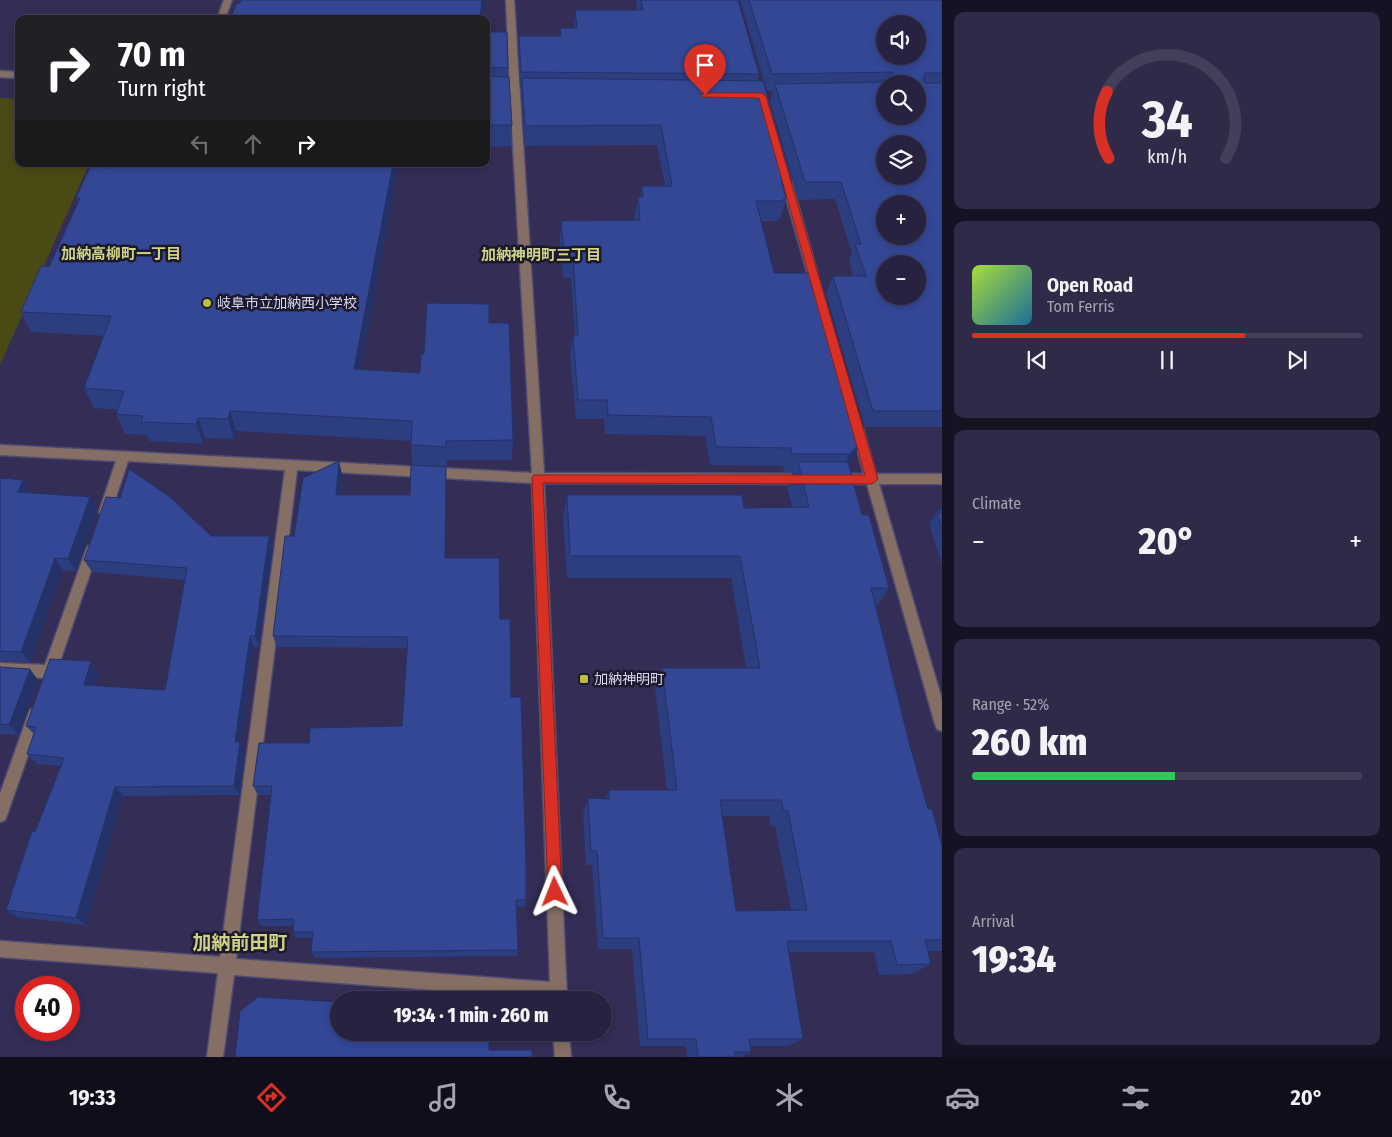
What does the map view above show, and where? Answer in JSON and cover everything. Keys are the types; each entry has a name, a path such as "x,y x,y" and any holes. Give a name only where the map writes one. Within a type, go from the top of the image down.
{"street":[{"path":"222,15 228,0"},
{"path":"510,0 514,94 538,478 559,991"},
{"path":"0,74 15,75"},
{"path":"781,163 820,297"},
{"path":"856,422 942,724"},
{"path":"0,450 538,478 942,479"},
{"path":"102,522 124,456"},
{"path":"215,1057 292,465"},
{"path":"0,814 95,541"},
{"path":"0,669 50,672"},
{"path":"0,949 227,966 504,991"},
{"path":"562,1041 563,1057"}],"shaded area":[{"path":"0,98 15,99 15,167 88,167 0,365"}],"building":[{"path":"242,0 482,0 480,15 232,15 237,3 240,3"},
{"path":"641,0 738,0 759,74 521,72 519,36 561,36 560,28 577,28 575,10 643,10"},
{"path":"749,0 942,0 942,73 893,75 893,72 772,74"},
{"path":"490,32 507,32 508,68 490,67"},
{"path":"490,76 509,77 512,125 490,125"},
{"path":"522,78 763,81 792,180 781,180 786,199 783,199 784,201 756,201 774,273 819,273 858,408 853,408 862,441 850,454 792,454 791,448 716,447 711,417 608,415 607,400 578,400 573,336 578,336 573,258 565,258 561,221 640,220 638,197 643,197 642,186 672,186 661,125 525,126"},
{"path":"876,82 876,125 926,125 926,83 942,83 942,411 873,411 833,276 866,276 855,244 861,244 841,182 805,182 775,84"},
{"name":"岐阜市立加納西小学校","path":"90,167 392,167 354,369 420,373 421,354 424,354 427,303 489,304 489,323 509,323 513,440 446,441 446,447 411,445 412,421 230,411 228,419 198,418 196,424 141,422 143,416 116,414 124,391 84,388 111,316 21,312 41,266 49,267 80,198 76,198"},
{"path":"339,461 336,495 410,495 411,465 446,467 445,558 499,558 500,619 510,619 511,697 521,697 526,900 516,900 518,950 311,952 313,932 293,932 294,919 257,920 272,786 253,786 259,743 309,743 310,728 402,726 408,637 273,636 285,536 294,536 303,478"},
{"path":"798,462 848,462 862,515 869,515 889,588 871,588 910,746 928,809 932,809 942,846 942,940 925,940 931,964 897,965 891,941 787,941 803,1039 749,1039 751,1052 734,1052 735,1057 698,1057 696,1039 648,1039 639,938 603,938 597,851 591,851 588,798 609,799 609,790 677,790 662,668 760,668 740,556 570,556 567,495 742,495 744,508 809,507","holes":["720,800 781,800 784,811 788,811 807,910 736,911"]},
{"path":"129,469 170,497 211,536 269,536 255,636 250,636 235,742 240,742 234,786 115,787 76,918 6,910 32,831 35,832 64,758 27,754 36,727 26,726 50,659 91,661 84,685 165,690 187,568 84,560 106,497 120,498"},
{"path":"0,478 23,480 18,492 90,497 68,559 55,558 21,652 0,651"},
{"path":"939,509 942,509 942,531 937,513 940,513"},
{"path":"0,667 30,669 9,725 0,724"},
{"path":"258,997 330,1001 330,1041 489,1041 489,1050 532,1050 532,1057 235,1057 240,1011"}],"place":[{"name":"岐阜市立加納西小学校","path":"207,303"},
{"name":"加納神明町","path":"584,679"}],"district":[{"name":"加納高柳町一丁目","path":"121,254"},
{"name":"加納神明町三丁目","path":"541,255"},
{"name":"加納前田町","path":"240,942"}],"route":[{"path":"555,892 538,478 872,479 762,96 705,95"}]}
